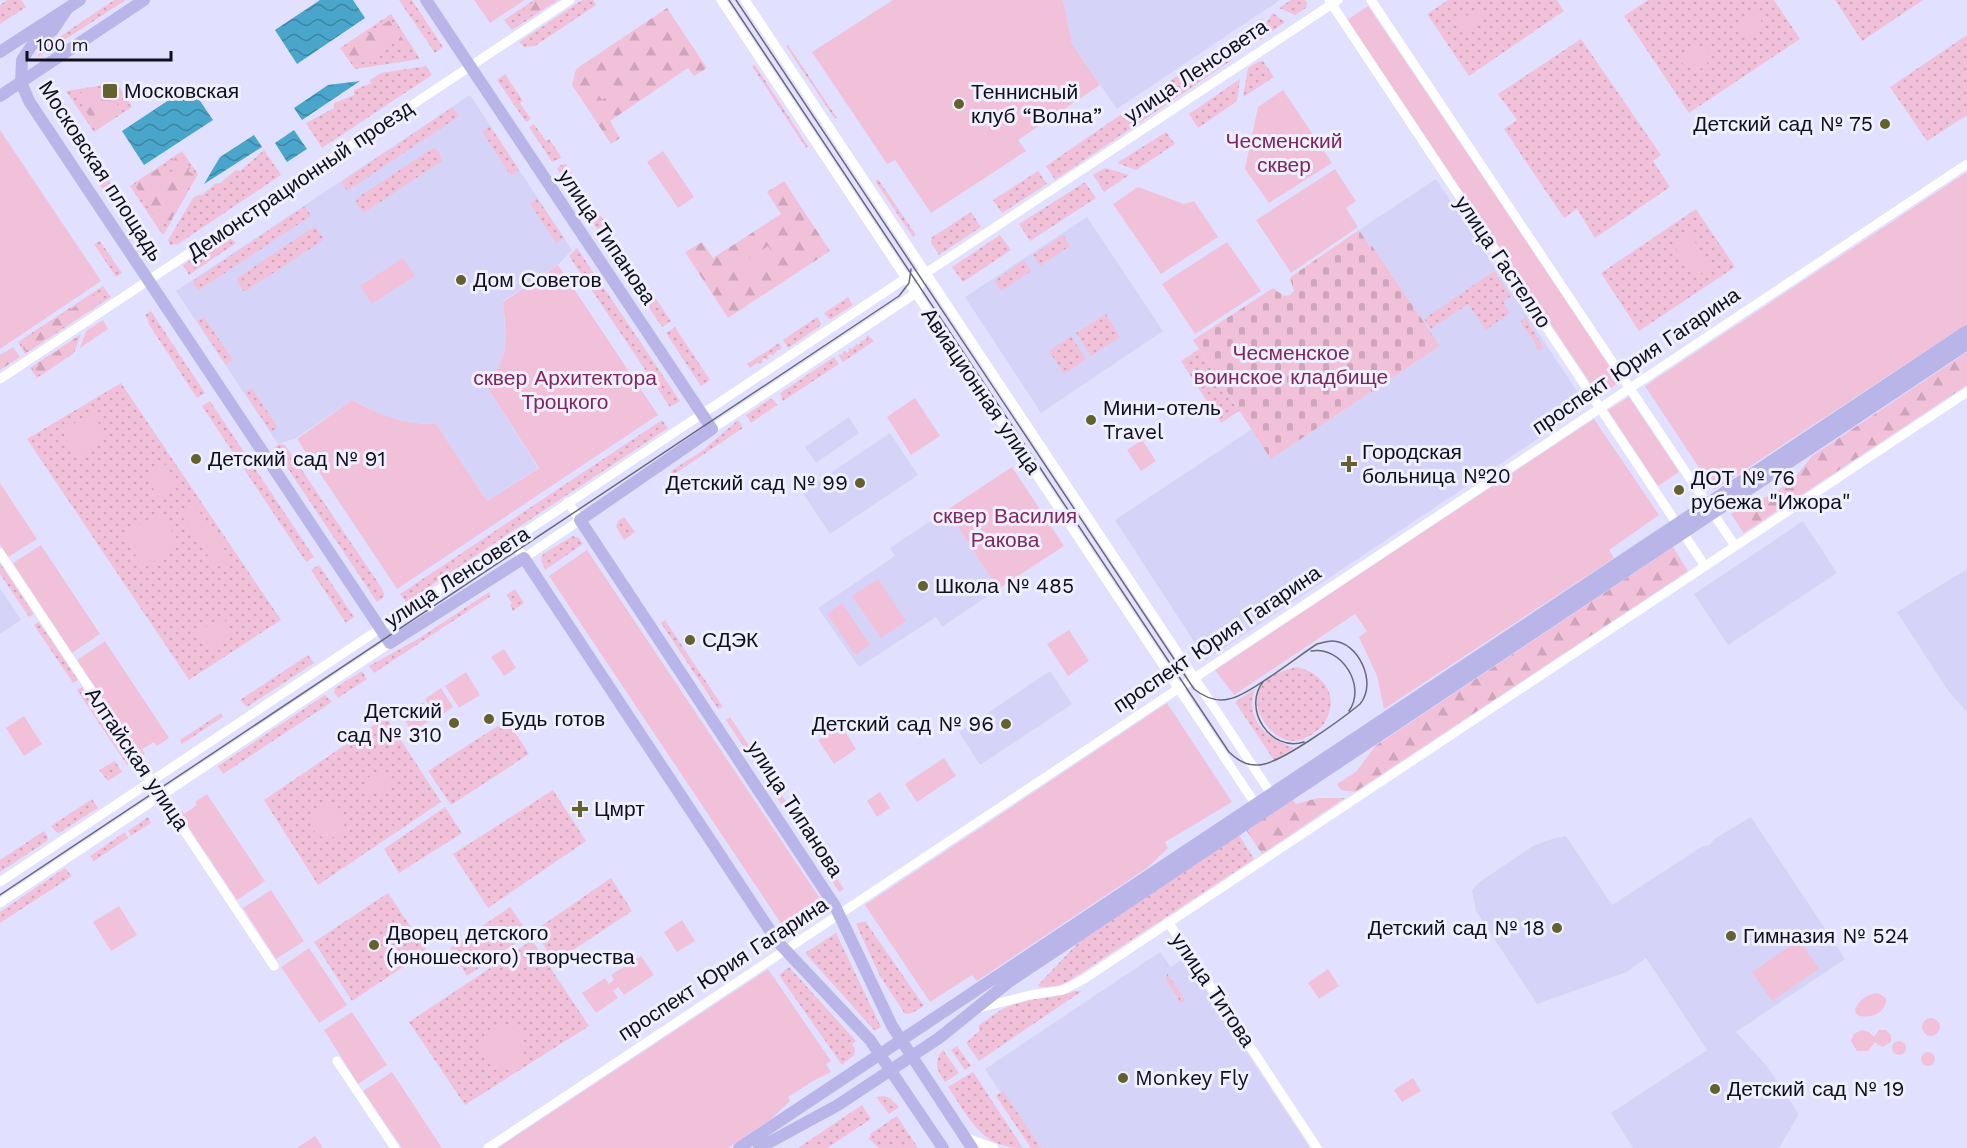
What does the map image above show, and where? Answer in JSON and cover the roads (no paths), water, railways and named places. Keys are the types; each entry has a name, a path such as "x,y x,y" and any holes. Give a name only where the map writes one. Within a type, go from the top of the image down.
{"main road":[{"path":"0,52 80,0"},
{"path":"0,96 144,0"},
{"path":"426,0 470,66"},
{"path":"21,82 21,60 27,51 53,30 67,9"},
{"name":"улица Типанова","path":"470,66 712,429"},
{"name":"Московская площадь","path":"21,82 29,101 149,280"},
{"path":"149,280 390,643"},
{"path":"739,1148 901,1040 1275,798 1680,529 1967,331"},
{"path":"1710,508 1967,344"},
{"name":"улица Ленсовета","path":"580,520 712,429"},
{"name":"улица Типанова","path":"580,520 840,915 892,1026 972,1148"},
{"path":"524,558 777,942 870,1040 943,1148"},
{"name":"улица Ленсовета","path":"390,643 524,558"},
{"path":"759,1148 809,1122 939,1038 1010,981 1258,809"}],"street":[{"name":"Демонстрационный проезд","path":"0,379 570,0"},
{"name":"Авиационная улица","path":"721,0 1258,809"},
{"name":"Авиационная улица","path":"745,0 1275,798"},
{"name":"улица Гастелло","path":"1371,0 1710,508"},
{"name":"улица Ленсовета","path":"0,882 906,278 926,273 1333,1"},
{"name":"улица Гастелло","path":"1333,1 1680,529"},
{"name":"проспект Юрия Гагарина","path":"488,1148 1967,164"},
{"name":"улица Ленсовета","path":"712,429 916,293 926,273"},
{"path":"975,1010 1073,986 1967,392"},
{"name":"улица Типанова","path":"568,502 580,520"},
{"path":"1710,508 1735,546"},
{"name":"улица Ленсовета","path":"524,558 580,520"},
{"path":"1680,529 1705,566"},
{"path":"512,540 524,558"},
{"name":"Алтайская улица","path":"0,553 274,966"},
{"name":"улица Ленсовета","path":"0,903 390,643"},
{"name":"улица Титова","path":"1168,922 1317,1148"},
{"path":"337,1061 395,1148"},
{"path":"964,1137 994,1148"}],"water":[{"path":"320,0 353,0 365,18 297,64 275,30"},
{"path":"360,81 302,120 294,108 328,85"},
{"path":"190,86 213,120 144,165 122,131"},
{"path":"294,130 307,149 287,162 275,143"},
{"path":"254,135 262,147 204,184 220,157"}],"tram line":[{"path":"729,0 1229,752 1246,763 1255,765 1269,763 1311,740 1360,704 1367,685 1362,665 1350,648 1332,641 1317,644 1248,691 1229,699 1215,699 1194,689 736,0"},
{"path":"0,895 899,296 909,283 911,269"},
{"path":"1311,651 1332,654 1348,669 1355,690 1354,701 1349,711"},
{"path":"1263,682 1257,692 1256,704 1263,726 1280,741 1292,744 1304,742"}],"place":[{"name":"Московская","path":"110,91"},
{"name":"Теннисный клуб “Волна”","path":"959,104"},
{"name":"Детский сад № 75","path":"1885,124"},
{"name":"Дом Советов","path":"461,280"},
{"name":"Мини-отель Travel","path":"1091,420"},
{"name":"Детский сад № 91","path":"196,459"},
{"name":"Городская больница №20","path":"1349,464"},
{"name":"Детский сад № 99","path":"860,483"},
{"name":"ДОТ № 76 рубежа \"Ижора\"","path":"1679,490"},
{"name":"Школа № 485","path":"923,586"},
{"name":"СДЭК","path":"690,640"},
{"name":"Будь готов","path":"489,719"},
{"name":"Детский сад № 310","path":"454,723"},
{"name":"Детский сад № 96","path":"1006,724"},
{"name":"Цмрт","path":"580,809"},
{"name":"Детский сад № 18","path":"1557,928"},
{"name":"Гимназия № 524","path":"1731,936"},
{"name":"Дворец детского (юношеского) творчества","path":"374,945"},
{"name":"Monkey Fly","path":"1123,1078"},
{"name":"Детский сад № 19","path":"1715,1089"}],"park label":[{"name":"Чесменский сквер","path":"1284,153"},
{"name":"Чесменское воинское кладбище","path":"1291,365"},
{"name":"сквер Архитектора Троцкого","path":"565,390"},
{"name":"сквер Василия Ракова","path":"1005,528"}]}
